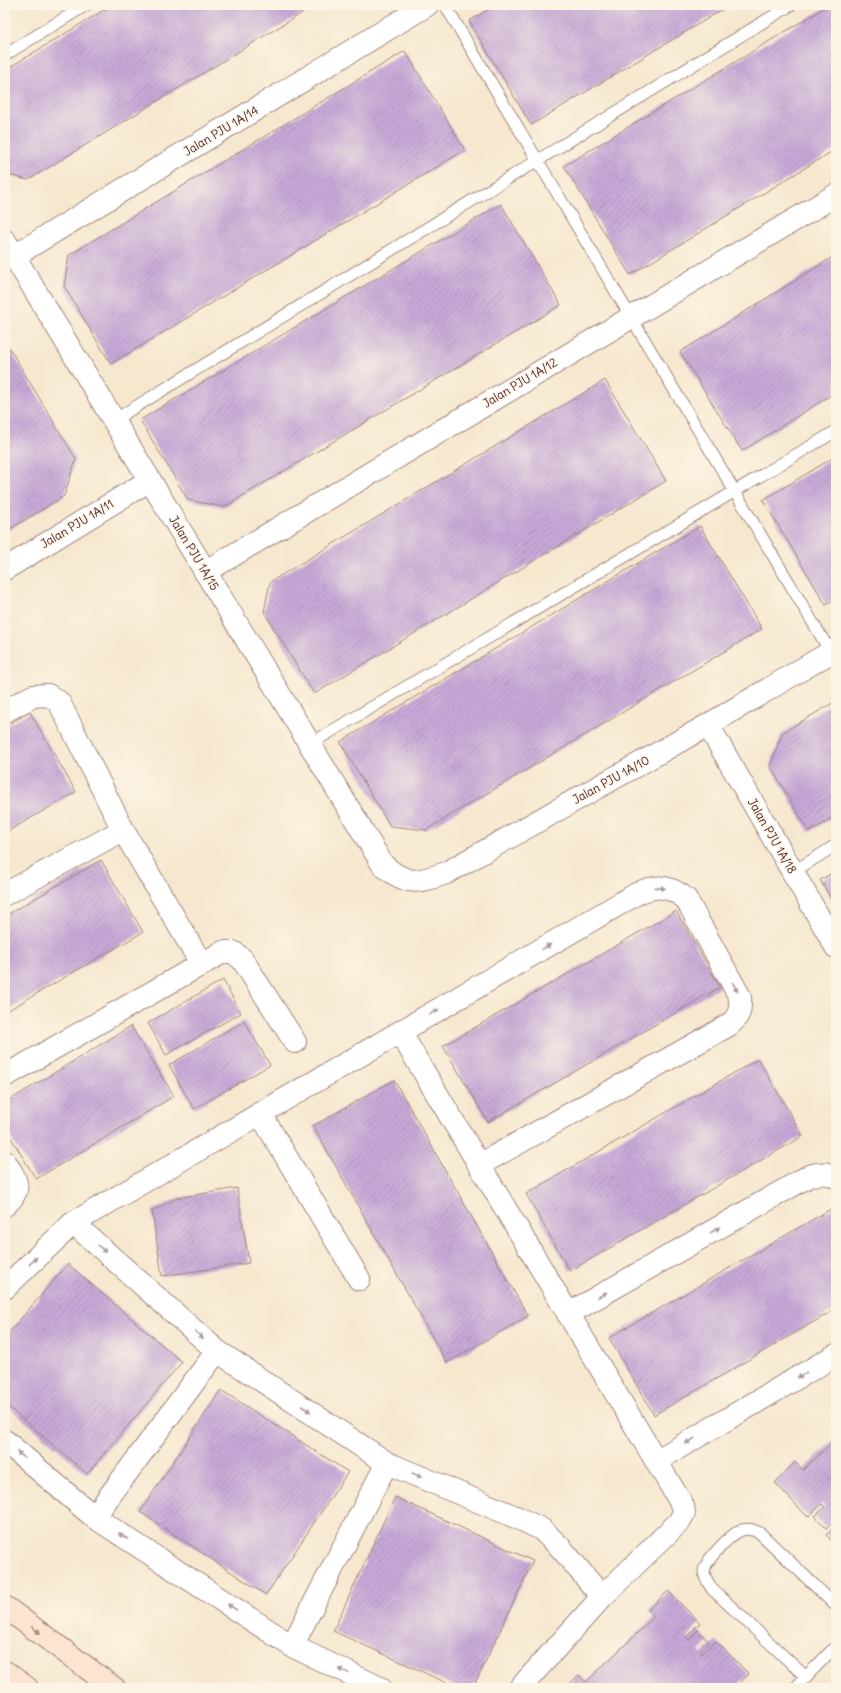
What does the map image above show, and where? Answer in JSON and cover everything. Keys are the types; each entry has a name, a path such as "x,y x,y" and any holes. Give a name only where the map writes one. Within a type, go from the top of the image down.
{"street":[{"name":"Jalan PJU 1A/14","path":"10,248 427,5"},
{"name":"Jalan PJU 1A/12","path":"206,572 836,195"},
{"name":"Jalan PJU 1A/15","path":"10,248 383,865"},
{"name":"Jalan PJU 1A/11","path":"5,569 150,480"},
{"name":"Jalan PJU 1A/10","path":"383,865 395,876 410,882 429,879 446,873 708,725 833,651"},
{"path":"5,711 33,696 48,695 59,702 123,830 202,965"},
{"name":"Jalan PJU 1A/18","path":"708,725 836,947"},
{"path":"5,894 123,830"},
{"path":"5,1288 73,1223 638,894 651,888 676,890 686,899 740,997 740,1014 729,1026 479,1165"},
{"path":"5,1076 223,952 233,952 242,959 294,1042"},
{"path":"400,1032 683,1506 684,1513 679,1522 602,1597 520,1688"},
{"path":"260,1113 358,1279"},
{"path":"5,1162 17,1182 15,1194 5,1205"},
{"path":"568,1314 810,1176 818,1173 826,1173 836,1177"},
{"path":"73,1223 217,1351 387,1463 518,1518 541,1530 560,1547 602,1597"},
{"path":"94,1517 217,1351"},
{"path":"656,1461 836,1355"},
{"path":"5,1441 94,1517 292,1646 380,1688"},
{"path":"292,1646 387,1463"},
{"path":"5,1607 114,1688"}],"lane":[{"path":"5,55 86,5"},
{"path":"445,5 735,492 833,651"},
{"path":"114,420 538,162 791,5"},
{"path":"310,744 836,431"},
{"path":"793,872 836,845"},
{"path":"806,1677 712,1589 706,1580 704,1571 707,1562 736,1532 744,1529 751,1529 760,1533 836,1606"},
{"path":"795,1688 836,1646"}],"building":[{"path":"112,5 315,5 28,180 5,174 5,70"},
{"path":"496,5 730,5 531,125 469,21"},
{"path":"829,5 836,5 836,149 630,275 564,166"},
{"path":"405,51 465,150 111,364 64,286 69,255"},
{"path":"501,204 561,305 224,507 188,500 140,420"},
{"path":"836,255 836,392 742,451 680,352"},
{"path":"5,341 76,459 64,496 7,531 5,528"},
{"path":"605,380 666,481 314,694 264,612 270,582"},
{"path":"836,456 836,599 826,605 763,500"},
{"path":"700,526 762,629 426,830 390,826 340,742"},
{"path":"836,701 836,816 809,832 770,766 782,733"},
{"path":"30,712 76,792 5,833 5,726"},
{"path":"101,860 143,932 5,1012 5,916"},
{"path":"836,871 836,906 820,880"},
{"path":"676,911 720,987 488,1122 443,1046"},
{"path":"223,980 241,1013 166,1055 148,1023"},
{"path":"244,1021 270,1065 194,1109 169,1065"},
{"path":"131,1026 174,1096 36,1179 5,1128 5,1103"},
{"path":"758,1059 803,1136 570,1271 526,1194"},
{"path":"394,1080 528,1316 447,1363 313,1126"},
{"path":"237,1188 249,1263 162,1276 152,1211 177,1198"},
{"path":"836,1206 836,1309 654,1415 609,1338"},
{"path":"68,1264 182,1362 87,1474 5,1404 5,1337"},
{"path":"221,1390 348,1472 266,1595 140,1512"},
{"path":"836,1438 836,1519 826,1528 815,1516 825,1507 822,1504 808,1517 775,1483 795,1462 803,1470"},
{"path":"395,1497 533,1561 473,1688 458,1688 333,1631"},
{"path":"836,1525 836,1545 826,1535"},
{"path":"668,1591 700,1623 686,1637 689,1640 698,1630 709,1642 700,1651 702,1654 716,1641 749,1674 735,1688 565,1688 579,1675 586,1682 654,1617 648,1610"}]}
